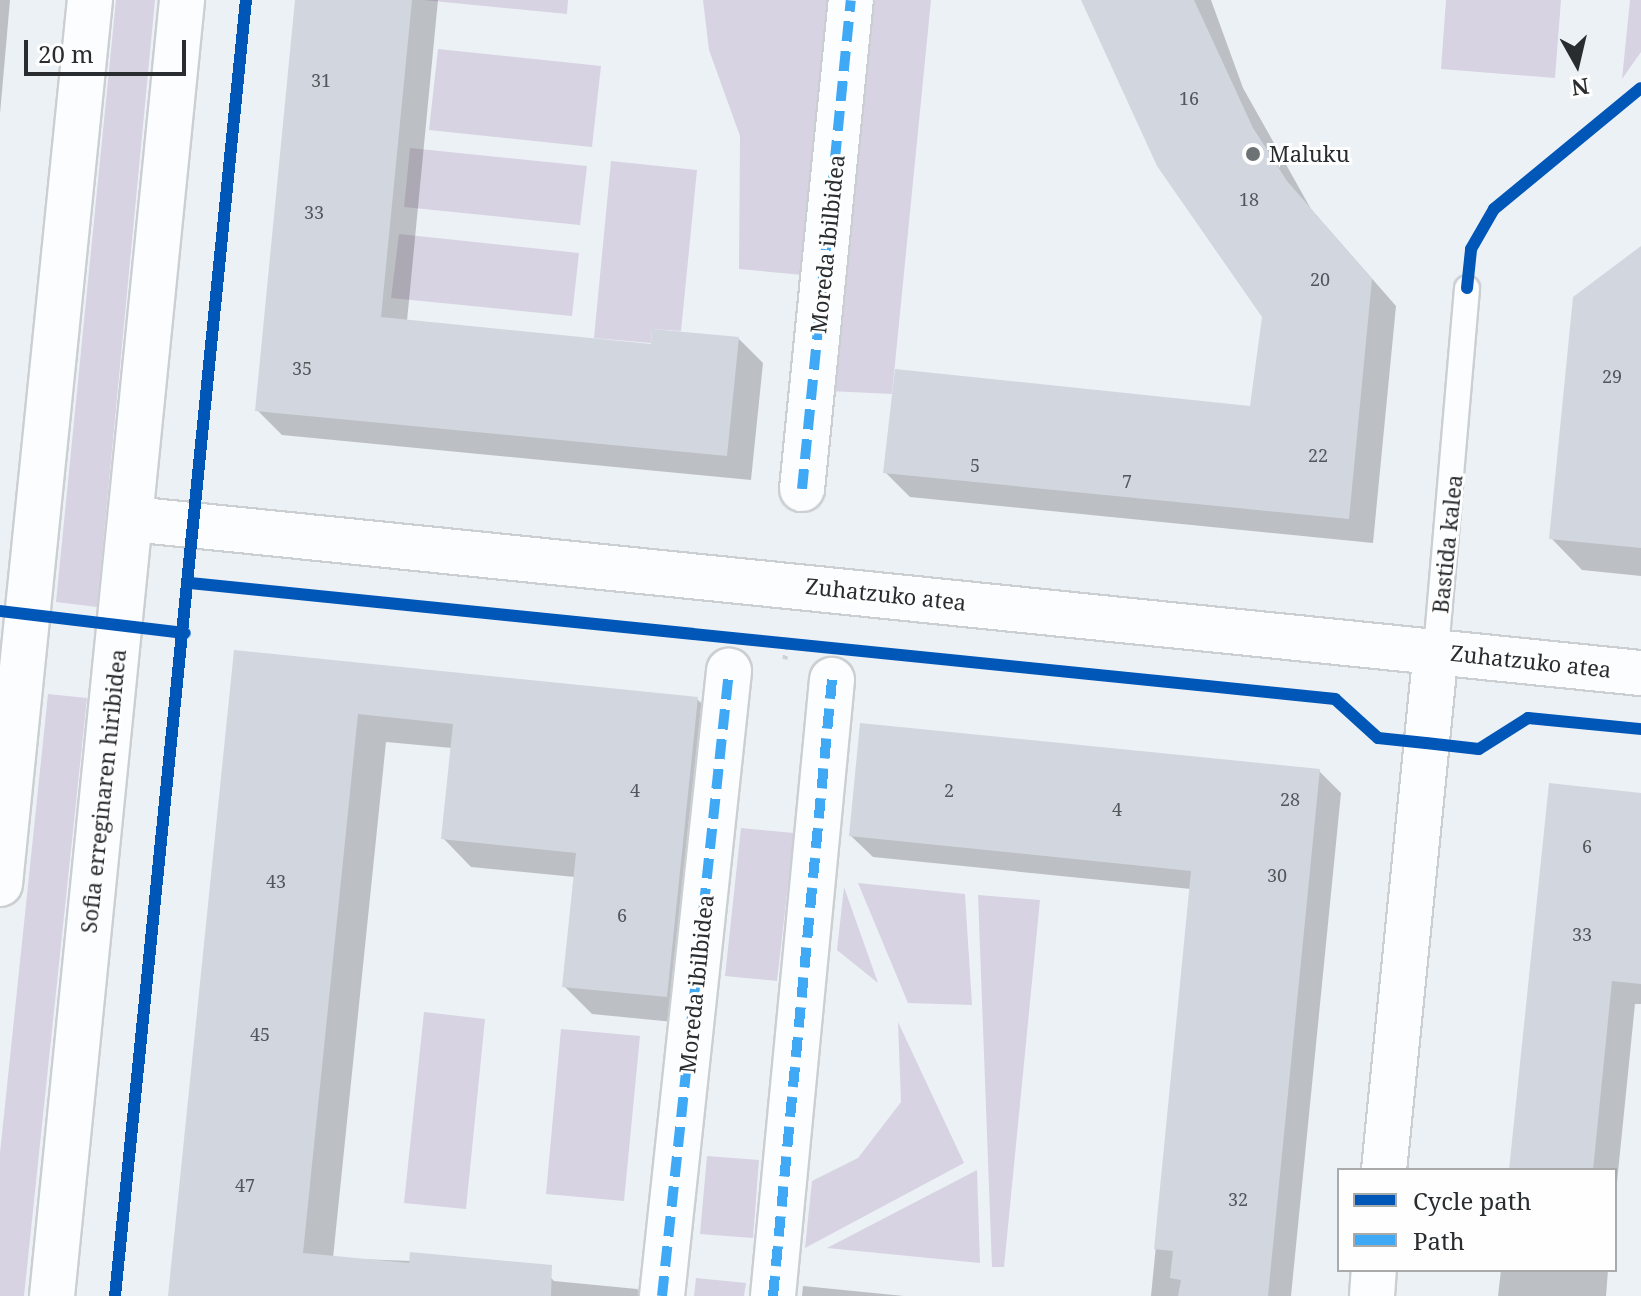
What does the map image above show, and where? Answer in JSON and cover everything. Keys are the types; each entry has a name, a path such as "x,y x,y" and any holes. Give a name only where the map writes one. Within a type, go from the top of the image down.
{"street":[{"path":"0,884 90,0"},
{"name":"Sofia erreginaren hiribidea","path":"52,1296 182,0"},
{"name":"Moreda ibilbidea","path":"802,489 851,0"},
{"name":"Zuhatzuko atea","path":"132,519 1641,673"},
{"name":"Bastida kalea","path":"1384,1168 1436,650"},
{"name":"Moreda ibilbidea","path":"662,1296 729,671"},
{"path":"773,1296 832,680"},
{"path":"1372,1296 1374,1272"}],"lane":[{"name":"Bastida kalea","path":"1436,650 1467,288"}],"path":[{"path":"771,642 802,645"}],"shaded area":[{"path":"116,0 155,0 97,607 56,602"},
{"path":"423,0 568,0 567,14"},
{"path":"703,0 834,0 803,275 739,269 740,136 709,50"},
{"path":"867,0 931,0 892,394 829,391"},
{"path":"1446,0 1561,0 1555,78 1441,69"},
{"path":"1630,0 1641,0 1641,52 1622,79"},
{"path":"438,49 601,66 592,147 429,130"},
{"path":"410,148 587,166 580,225 404,207"},
{"path":"611,161 697,170 681,331 652,329 651,343 594,338"},
{"path":"399,234 579,253 572,316 391,298"},
{"path":"48,694 87,698 24,1296 0,1296 0,1153"},
{"path":"741,828 794,833 777,981 725,976"},
{"path":"858,883 965,894 972,1005 908,1003"},
{"path":"844,887 878,983 837,950"},
{"path":"978,895 1040,900 1004,1267 992,1267"},
{"path":"424,1012 485,1019 466,1209 404,1203"},
{"path":"898,1022 964,1163 805,1248 812,1181 858,1158 901,1102"},
{"path":"561,1029 640,1036 624,1201 546,1194"},
{"path":"707,1156 759,1160 753,1238 700,1234"},
{"path":"977,1170 980,1263 827,1248"},
{"path":"696,1278 746,1283 744,1296 694,1296"}],"building":[{"path":"295,0 412,0 381,317 651,344 652,329 739,337 727,456 255,411"},
{"path":"1081,0 1194,0 1253,128 1287,181 1372,279 1349,519 883,473 895,369 1250,406 1262,317 1157,166"},
{"path":"1641,246 1641,548 1549,539 1573,297"},
{"path":"234,650 698,697 667,997 562,987 576,853 441,839 453,724 358,714 303,1253 409,1263 410,1252 552,1265 551,1296 168,1296"},
{"path":"860,723 1320,769 1268,1296 1178,1296 1181,1280 1170,1278 1173,1251 1154,1249 1191,871 849,836"},
{"path":"1549,783 1641,793 1641,984 1612,981 1593,1168 1509,1168"}],"marked path":[{"path":"802,489 851,0"},
{"path":"662,1296 729,671"},
{"path":"773,1296 832,680"}],"cycle path":[{"path":"115,1296 246,0"},
{"path":"1467,288 1471,249 1494,209 1641,88"},
{"path":"190,583 1335,699 1378,738 1479,749 1528,718 1641,729"},
{"path":"0,611 185,633"}],"place":[{"name":"Maluku","path":"1253,154"}]}
